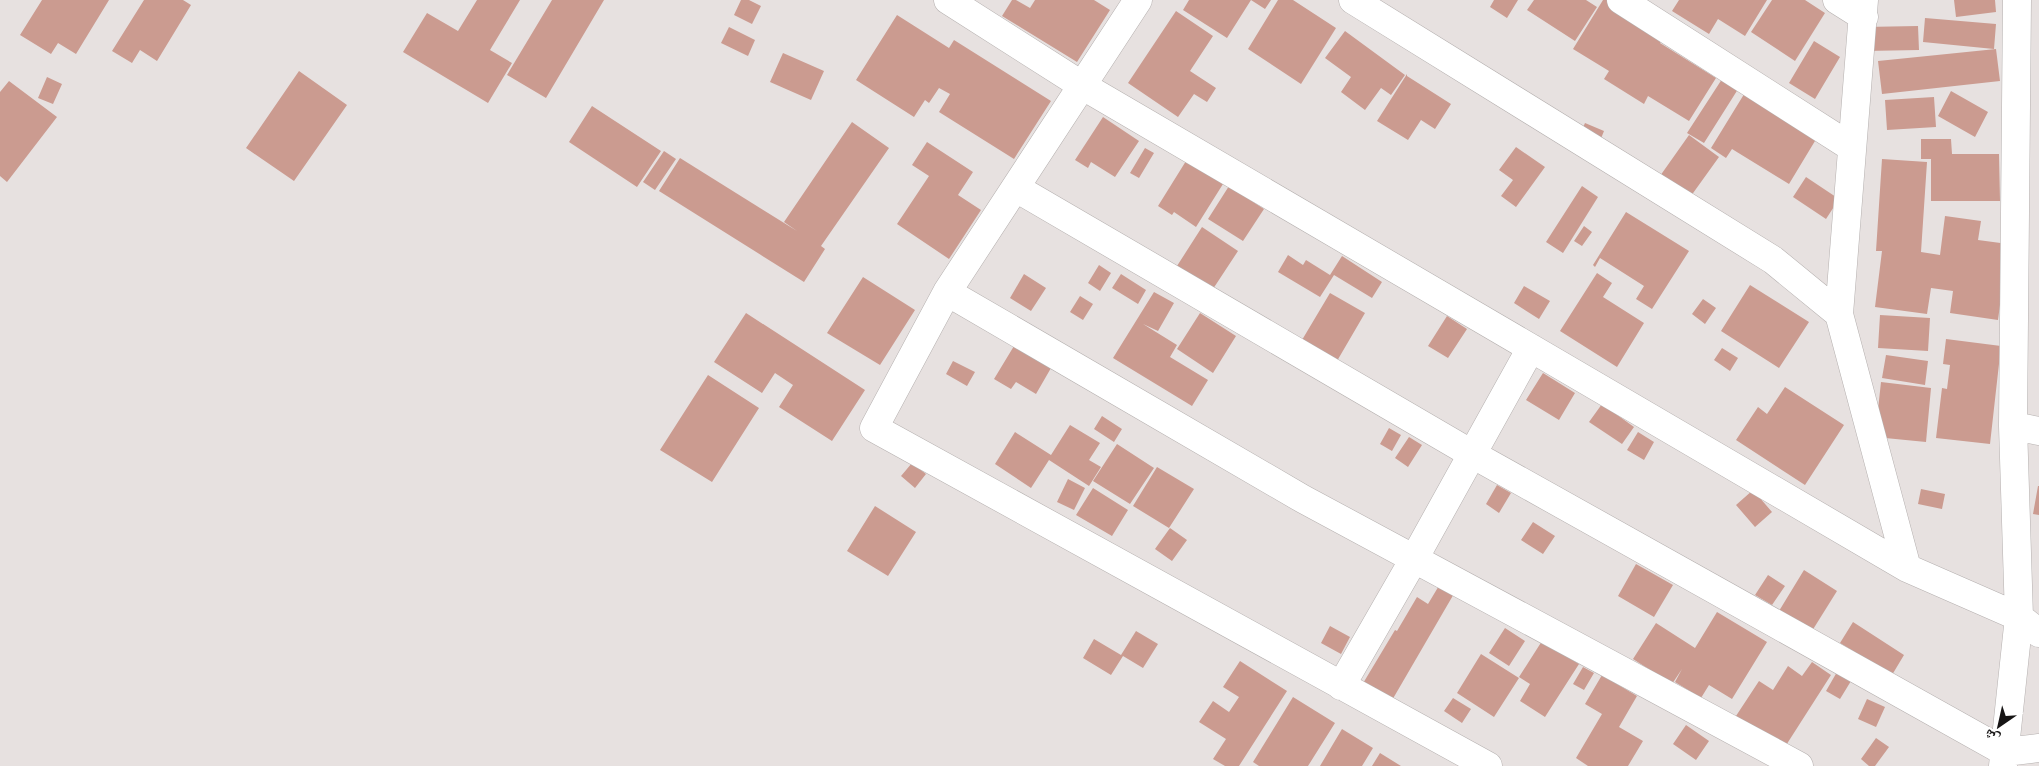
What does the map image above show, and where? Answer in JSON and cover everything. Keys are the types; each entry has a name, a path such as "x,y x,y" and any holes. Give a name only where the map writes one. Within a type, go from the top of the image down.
{"street":[{"path":"948,0 1083,86 1907,568 2029,625"},
{"path":"1138,0 947,292 874,428 1340,686 1475,763"},
{"path":"1353,0 1773,260 1839,314"},
{"path":"1621,0 1852,147"},
{"path":"1837,0 1864,9 1839,314 1907,568"},
{"path":"2004,759 2029,625 2017,0"},
{"path":"1016,188 1472,454 2004,759 2039,748"},
{"path":"947,292 1302,498 1799,766"},
{"path":"1340,686 1414,559 1531,348"}],"building":[{"path":"42,0 109,0 76,54 58,43 51,54 20,35"},
{"path":"144,0 183,0 191,5 157,61 140,50 132,63 112,51"},
{"path":"477,0 520,0 490,50 512,63 488,103 403,52 427,13 458,31"},
{"path":"552,0 604,0 546,98 507,75"},
{"path":"741,0 749,0 761,6 752,24 734,15"},
{"path":"1012,0 1016,0 1030,8 1035,0 1094,0 1110,10 1077,62 1002,16"},
{"path":"1189,0 1251,0 1227,38 1183,10"},
{"path":"1251,0 1271,0 1265,9"},
{"path":"1278,0 1293,0 1336,28 1301,84 1248,49"},
{"path":"1494,0 1518,0 1507,18 1490,7"},
{"path":"1534,0 1586,0 1597,7 1575,41 1527,10"},
{"path":"1603,0 1609,0 1665,35 1660,43 1716,78 1689,121 1648,96 1644,104 1604,79 1609,71 1573,49"},
{"path":"1679,0 1767,0 1745,36 1718,19 1709,34 1672,11"},
{"path":"1772,0 1805,0 1825,13 1795,61 1751,32"},
{"path":"1954,0 1995,0 1996,12 1956,17"},
{"path":"1176,11 1213,36 1190,71 1216,88 1207,102 1194,94 1178,117 1128,83"},
{"path":"897,15 949,48 954,40 1051,101 1014,159 939,112 950,94 939,88 929,103 925,100 914,117 856,80"},
{"path":"1925,18 1996,24 1994,49 1923,42"},
{"path":"1918,26 1919,50 1865,51 1864,27"},
{"path":"729,27 755,40 748,56 721,43"},
{"path":"1345,31 1405,75 1391,95 1381,88 1365,110 1341,92 1351,77 1325,58"},
{"path":"1814,41 1840,57 1815,99 1789,83"},
{"path":"1996,49 2000,81 1882,94 1878,61"},
{"path":"783,53 824,71 811,100 770,82"},
{"path":"299,71 347,105 294,181 246,148"},
{"path":"1407,74 1407,76 1451,104 1435,129 1421,120 1408,140 1377,121"},
{"path":"1724,76 1740,86 1704,143 1687,133"},
{"path":"47,77 62,84 53,104 38,98"},
{"path":"9,81 57,117 7,182 0,176 0,92"},
{"path":"1746,91 1818,136 1789,184 1732,149 1726,158 1711,148"},
{"path":"1951,91 1988,112 1975,137 1938,116"},
{"path":"1934,97 1936,127 1887,130 1885,100"},
{"path":"592,106 661,151 637,187 569,142"},
{"path":"1103,117 1139,141 1115,177 1091,162 1088,168 1075,160"},
{"path":"852,122 889,148 821,246 825,249 804,282 659,191 680,158 797,231 784,222"},
{"path":"1585,123 1604,131 1596,151 1576,143"},
{"path":"1689,135 1719,157 1678,214 1648,193"},
{"path":"1921,139 1951,139 1952,154 1999,154 2000,201 1931,201 1931,159 1921,159"},
{"path":"927,142 973,172 958,195 981,210 949,259 897,224 929,176 912,165"},
{"path":"1516,147 1545,167 1516,207 1501,196 1513,180 1499,170"},
{"path":"1145,148 1154,153 1139,178 1130,173"},
{"path":"664,151 676,159 655,190 643,182"},
{"path":"1882,159 1927,162 1921,252 1940,255 1945,216 1981,221 1978,240 2008,244 1998,320 1950,313 1953,291 1931,288 1927,314 1875,307 1882,251 1876,251"},
{"path":"1186,161 1223,184 1196,227 1174,212 1172,215 1158,206"},
{"path":"1806,177 1839,199 1826,219 1793,197"},
{"path":"1229,186 1264,209 1243,241 1208,219"},
{"path":"1582,186 1598,197 1563,253 1546,242"},
{"path":"1626,212 1689,251 1652,309 1636,299 1644,286 1600,258 1595,267 1593,265"},
{"path":"1584,226 1592,232 1582,246 1574,241"},
{"path":"1202,227 1238,251 1213,289 1177,266"},
{"path":"1288,255 1303,265 1306,260 1330,275 1342,256 1382,282 1372,298 1334,275 1320,297 1278,272"},
{"path":"1099,265 1111,273 1100,291 1088,283"},
{"path":"1597,273 1612,283 1603,297 1644,323 1617,367 1560,331"},
{"path":"1024,274 1046,288 1031,311 1010,298"},
{"path":"1121,274 1146,290 1138,304 1112,288"},
{"path":"863,277 915,310 880,365 827,333"},
{"path":"1750,285 1809,322 1779,368 1721,331"},
{"path":"1524,286 1550,301 1539,319 1514,303"},
{"path":"1154,292 1174,303 1158,331 1143,324 1177,345 1170,357 1208,380 1192,406 1113,358"},
{"path":"1330,293 1365,313 1337,361 1302,340"},
{"path":"1080,296 1093,304 1083,320 1070,312"},
{"path":"1703,299 1716,308 1705,324 1692,314"},
{"path":"746,313 865,390 832,441 779,407 793,385 775,373 762,393 714,362"},
{"path":"1200,313 1236,336 1213,373 1177,349"},
{"path":"1880,315 1930,318 1928,351 1878,348"},
{"path":"1447,316 1467,329 1448,358 1428,346"},
{"path":"1946,339 2001,346 1990,444 1936,438 1942,388 1947,389 1950,365 1943,364"},
{"path":"1014,346 1051,368 1036,394 1016,382 1011,389 994,379"},
{"path":"1722,348 1738,358 1730,371 1714,360"},
{"path":"1886,355 1928,361 1925,385 1882,378"},
{"path":"953,361 975,372 967,386 946,374"},
{"path":"1543,373 1575,393 1559,420 1526,400"},
{"path":"708,375 759,408 712,482 660,450"},
{"path":"1881,382 1931,388 1926,442 1875,437"},
{"path":"1785,387 1844,425 1805,485 1736,440 1758,407 1767,414"},
{"path":"1602,404 1634,427 1622,444 1589,422"},
{"path":"1102,416 1122,429 1114,442 1094,429"},
{"path":"1070,425 1100,443 1089,460 1101,467 1089,486 1049,460 1031,488 995,464 1015,432 1051,455"},
{"path":"1389,428 1401,435 1392,451 1380,444"},
{"path":"1638,432 1654,442 1644,460 1627,450"},
{"path":"1409,437 1422,445 1408,467 1395,458"},
{"path":"1117,444 1154,468 1130,504 1093,481"},
{"path":"912,463 926,474 915,488 901,476"},
{"path":"1157,467 1194,489 1169,528 1133,506"},
{"path":"1068,479 1085,488 1074,510 1057,502"},
{"path":"1497,485 1511,493 1499,513 1486,504"},
{"path":"2039,486 2039,515 2033,514"},
{"path":"1093,488 1128,510 1112,536 1076,515"},
{"path":"1921,489 1945,494 1942,509 1918,504"},
{"path":"1753,490 1772,512 1755,527 1736,505"},
{"path":"875,506 916,532 888,576 847,551"},
{"path":"1533,522 1555,536 1543,554 1521,540"},
{"path":"1170,528 1187,540 1172,561 1155,549"},
{"path":"1636,564 1673,585 1654,617 1618,596"},
{"path":"1804,570 1837,591 1812,631 1779,611"},
{"path":"1768,575 1785,586 1772,605 1755,595"},
{"path":"1440,584 1455,592 1391,702 1362,685 1417,597 1428,604"},
{"path":"1717,612 1767,642 1732,699 1709,685 1701,698 1675,682 1682,669 1672,684 1633,659 1656,623 1695,648"},
{"path":"1853,622 1904,655 1892,675 1840,643"},
{"path":"1330,626 1350,637 1341,654 1321,643"},
{"path":"1505,628 1525,641 1509,666 1489,653"},
{"path":"1136,631 1158,644 1143,668 1123,656 1111,675 1083,658 1094,639 1121,655"},
{"path":"1542,641 1579,664 1545,717 1520,701 1530,684 1519,677"},
{"path":"1481,654 1519,678 1494,717 1457,693"},
{"path":"1240,661 1287,691 1239,766 1225,766 1213,759 1226,739 1199,722 1213,701 1229,712 1239,697 1223,687"},
{"path":"1812,662 1831,675 1783,750 1734,719 1759,681 1773,690 1788,666 1802,676"},
{"path":"1583,667 1594,673 1584,690 1573,684"},
{"path":"1837,672 1851,681 1840,699 1826,691"},
{"path":"1602,675 1637,696 1619,727 1643,741 1628,766 1588,766 1576,758 1602,714 1585,704"},
{"path":"1293,697 1335,723 1308,766 1259,766 1253,762"},
{"path":"1453,698 1471,709 1462,723 1444,711"},
{"path":"1867,699 1885,707 1876,727 1858,719"},
{"path":"1686,725 1709,741 1696,760 1673,744"},
{"path":"1342,729 1373,748 1362,766 1320,766"},
{"path":"1876,738 1889,747 1875,766 1869,766 1861,759"},
{"path":"1380,753 1401,766 1372,766"}]}
